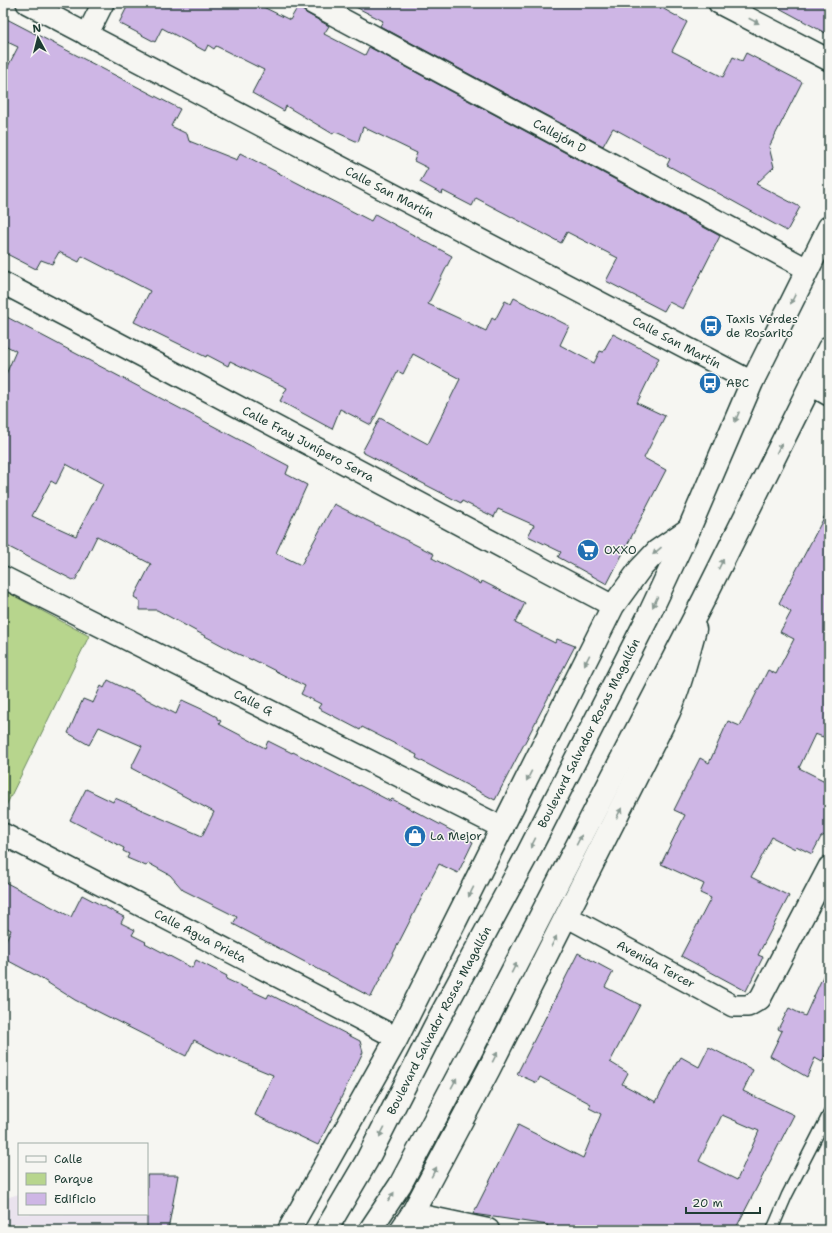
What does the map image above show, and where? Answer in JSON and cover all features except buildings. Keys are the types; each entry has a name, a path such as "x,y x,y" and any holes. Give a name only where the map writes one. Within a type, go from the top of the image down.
{"main road":[{"name":"Boulevard Salvador Rosas Magallón","path":"326,1230 366,1162 435,1026 527,855 648,617 689,529 752,382 829,227"},
{"path":"370,1230 400,1184 469,1055 704,599 827,352"},
{"path":"288,1230 397,1038 613,606 640,569 657,550 689,529"},
{"path":"488,1230 406,1222 489,1069 672,706 679,689 704,599"}],"street":[{"name":"Calle San Martín","path":"27,3 752,382"},
{"path":"87,35 102,3"},
{"name":"Callejón D","path":"312,3 807,269"},
{"path":"719,3 829,60"},
{"name":"Calle Fray Junípero Serra","path":"3,284 194,383 613,606"},
{"path":"810,384 829,395"},
{"name":"Calle G","path":"3,577 503,828"},
{"name":"Calle Agua Prieta","path":"3,834 397,1038"},
{"name":"Avenida Tercer","path":"566,916 733,1006 748,1006 760,999 829,867"}],"lane":[{"path":"772,1230 787,1195 829,1113"}],"shaded area":[{"path":"148,1175 178,1175 168,1230 3,1230 3,1199 18,1194 18,1215 148,1215"}],"green space":[{"path":"3,590 89,636 5,808 3,807"}],"place":[{"name":"Taxis Verdes de Rosarito","path":"711,326"},
{"name":"ABC","path":"710,383"},
{"name":"OXXO","path":"588,550"},
{"name":"La Mejor","path":"415,836"}]}
